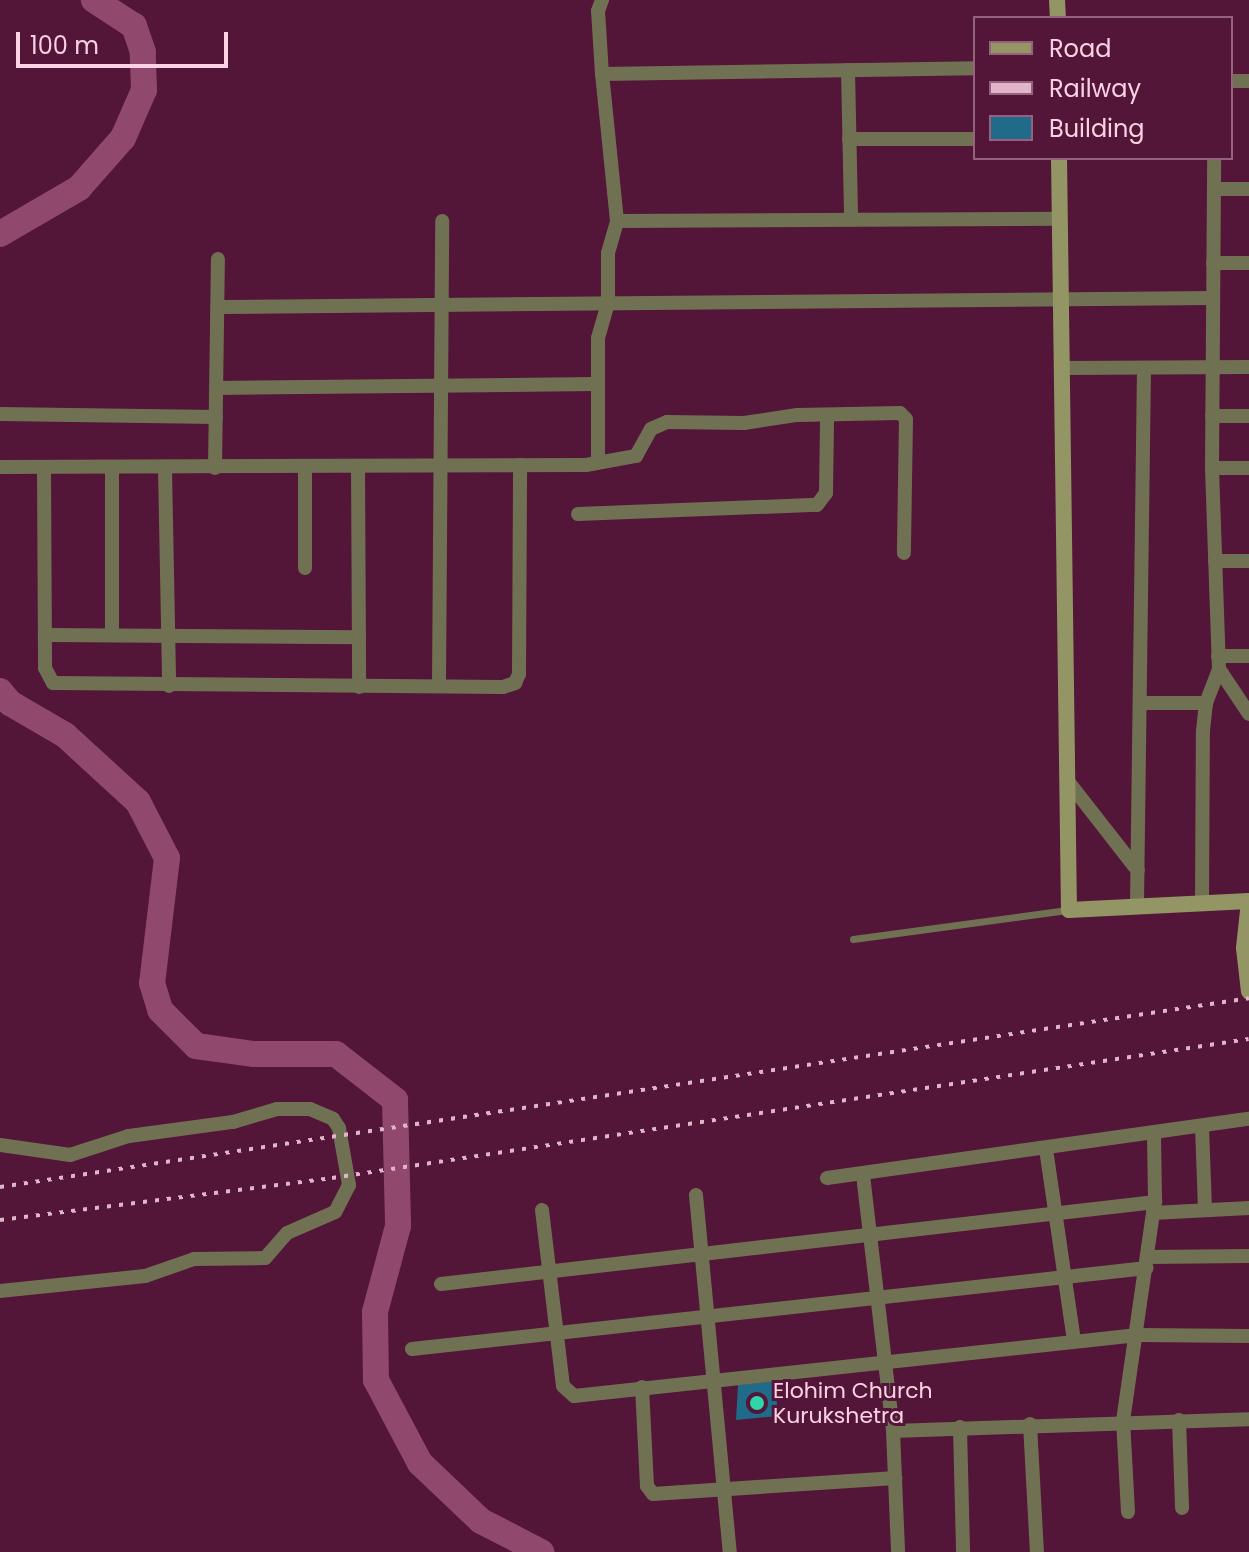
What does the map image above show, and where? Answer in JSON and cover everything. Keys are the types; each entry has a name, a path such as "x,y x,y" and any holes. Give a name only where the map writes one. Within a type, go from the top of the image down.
{"street":[{"path":"598,459 598,338 608,304 608,253 617,221 602,74 598,11 602,0"},
{"path":"602,74 973,68"},
{"path":"848,70 851,217"},
{"path":"849,139 973,139"},
{"path":"1059,160 1069,910 1137,903 1249,901 1244,948 1249,992"},
{"path":"1202,902 1206,703 1219,662 1212,468 1214,160"},
{"path":"1214,189 1249,189"},
{"path":"617,221 851,217 1060,219"},
{"path":"439,685 443,466 442,221"},
{"path":"215,468 218,259"},
{"path":"1213,263 1249,263"},
{"path":"218,307 1213,298"},
{"path":"1061,368 1249,367"},
{"path":"1137,903 1144,368"},
{"path":"216,388 596,384"},
{"path":"0,414 216,417"},
{"path":"0,467 586,465 598,459 636,456 651,429 667,422 905,415 904,553"},
{"path":"1212,416 1249,416"},
{"path":"578,514 817,505 826,493 827,417"},
{"path":"44,468 45,673 53,683 359,687 511,686 518,679 520,465"},
{"path":"358,466 359,687"},
{"path":"305,467 305,568"},
{"path":"112,468 112,634"},
{"path":"165,468 169,686"},
{"path":"1212,468 1249,468"},
{"path":"1215,561 1249,561"},
{"path":"46,635 359,637"},
{"path":"1219,662 1249,656"},
{"path":"1219,662 1249,714"},
{"path":"1140,703 1206,703"},
{"path":"1067,780 1138,871"},
{"path":"0,1145 70,1155 129,1136 303,1108 337,1123 349,1185 335,1212 287,1233 265,1258 194,1259 145,1276 0,1291"},
{"path":"827,1178 1154,1135 1249,1119"},
{"path":"1202,1127 1205,1210"},
{"path":"1128,1512 1123,1421 1138,1335 1154,1208 1154,1135"},
{"path":"1046,1149 1061,1275 1074,1341"},
{"path":"863,1175 893,1431 898,1552"},
{"path":"696,1195 730,1552"},
{"path":"441,1284 549,1268 1054,1212 1249,1208"},
{"path":"542,1210 567,1394 1138,1335 1249,1336"},
{"path":"412,1349 878,1298 1147,1263 1249,1256"},
{"path":"642,1387 649,1491 895,1478"},
{"path":"893,1431 1249,1419"},
{"path":"1179,1420 1182,1508"},
{"path":"1030,1424 1037,1552"},
{"path":"960,1427 963,1552"}],"lane":[{"path":"853,939 1069,910"}],"building":[{"path":"775,1381 778,1416 736,1420 738,1385"}],"waterway":[{"path":"0,234 79,188 123,138 144,90 143,52 134,26 94,0"},
{"path":"0,691 10,703 65,735 138,802 167,858 152,983 160,1010 196,1046 254,1054 336,1054 395,1100 398,1226 375,1312 376,1380 420,1463 481,1521 541,1552"}],"railway":[{"path":"0,1187 1249,998"},
{"path":"0,1220 332,1178 1249,1039"}],"place":[{"name":"Elohim Church Kurukshetra","path":"757,1403"}]}
